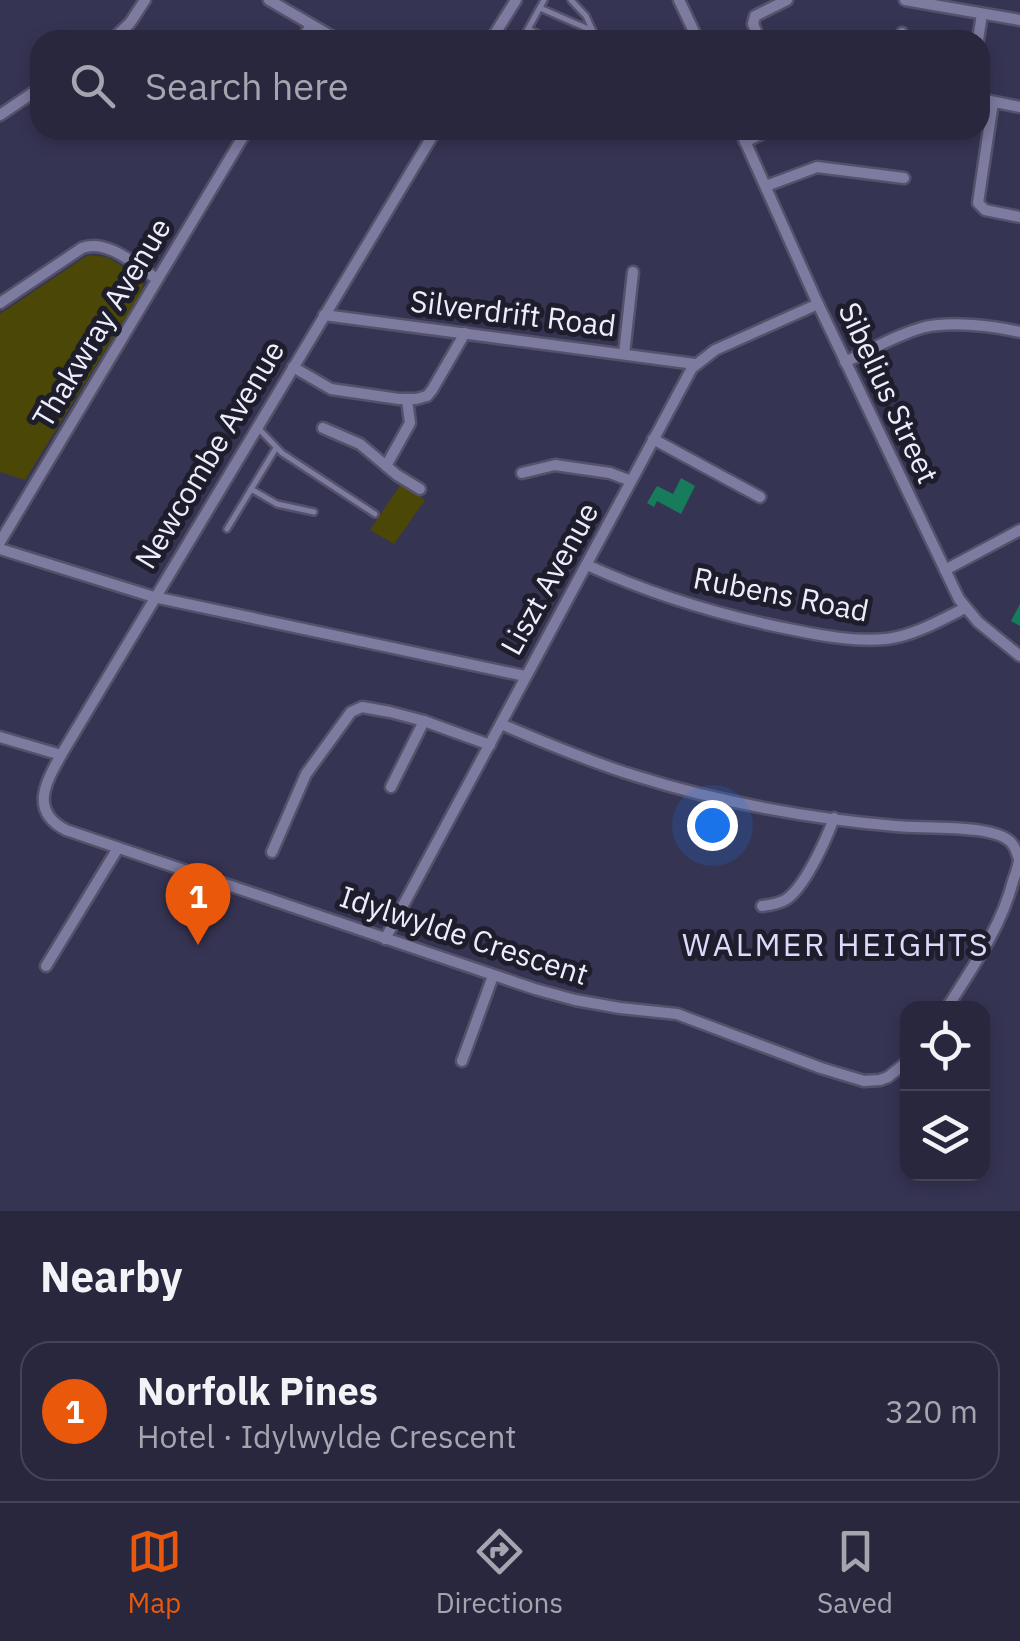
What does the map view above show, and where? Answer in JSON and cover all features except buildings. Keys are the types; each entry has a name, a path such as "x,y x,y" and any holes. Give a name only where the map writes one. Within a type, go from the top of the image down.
{"street":[{"path":"123,30 145,0"},
{"path":"270,0 320,30"},
{"path":"679,0 693,30"},
{"path":"755,30 755,16 786,0"},
{"path":"905,0 963,5 982,14 1020,20"},
{"path":"500,30 513,1"},
{"path":"980,30 982,14"},
{"path":"308,30 311,25"},
{"path":"0,115 30,95"},
{"path":"990,101 1020,107"},
{"name":"Thakwray Avenue","path":"0,545 241,140"},
{"name":"Newcombe Avenue","path":"47,812 44,791 61,754 430,140"},
{"path":"745,142 749,140"},
{"path":"983,140 978,203 985,210 1020,217"},
{"name":"Sibelius Street","path":"745,142 845,362 965,608 992,636 1020,656"},
{"path":"766,186 816,167 904,178"},
{"path":"0,303 91,244 110,250 156,279"},
{"path":"624,354 632,272"},
{"path":"695,364 721,347 818,304"},
{"name":"Silverdrift Road","path":"324,315 695,364"},
{"path":"845,362 932,326 954,324 1020,332"},
{"path":"293,367 332,389 407,399 427,396 465,333"},
{"name":"Liszt Avenue","path":"384,939 695,364"},
{"path":"386,466 410,423 407,399"},
{"path":"323,428 360,444 420,489"},
{"path":"653,439 760,496"},
{"path":"522,474 555,465 610,472 631,481"},
{"path":"945,570 1020,530"},
{"path":"0,545 154,597 525,676"},
{"name":"Rubens Road","path":"587,566 672,599 837,637 899,637 965,608"},
{"path":"272,852 306,774 354,710 366,707 424,721 490,746"},
{"path":"391,787 424,721"},
{"path":"502,724 638,777 759,806 896,826 978,830 1009,839 1019,859 1010,890 988,942 950,1001"},
{"path":"0,736 61,754"},
{"name":"Idylwylde Crescent","path":"47,812 55,824 66,830 493,976 575,1000 677,1014 864,1081 888,1077 900,1067"},
{"path":"762,906 786,900 796,891 834,818"},
{"path":"46,966 118,848"},
{"path":"462,1061 493,976"}],"lane":[{"path":"528,29 544,0"},
{"path":"572,0 593,30"},
{"path":"540,8 590,30"},
{"path":"257,427 276,448 375,514"},
{"path":"227,530 276,448"},
{"path":"252,489 277,504 314,512"}],"shaded area":[{"path":"88,255 107,257 140,277 142,291 25,480 0,472 0,314"},
{"path":"401,484 425,500 394,544 370,530"}],"place":[{"name":"Norfolk Pines","path":"198,945"}],"district":[{"name":"WALMER HEIGHTS","path":"836,945"}]}
